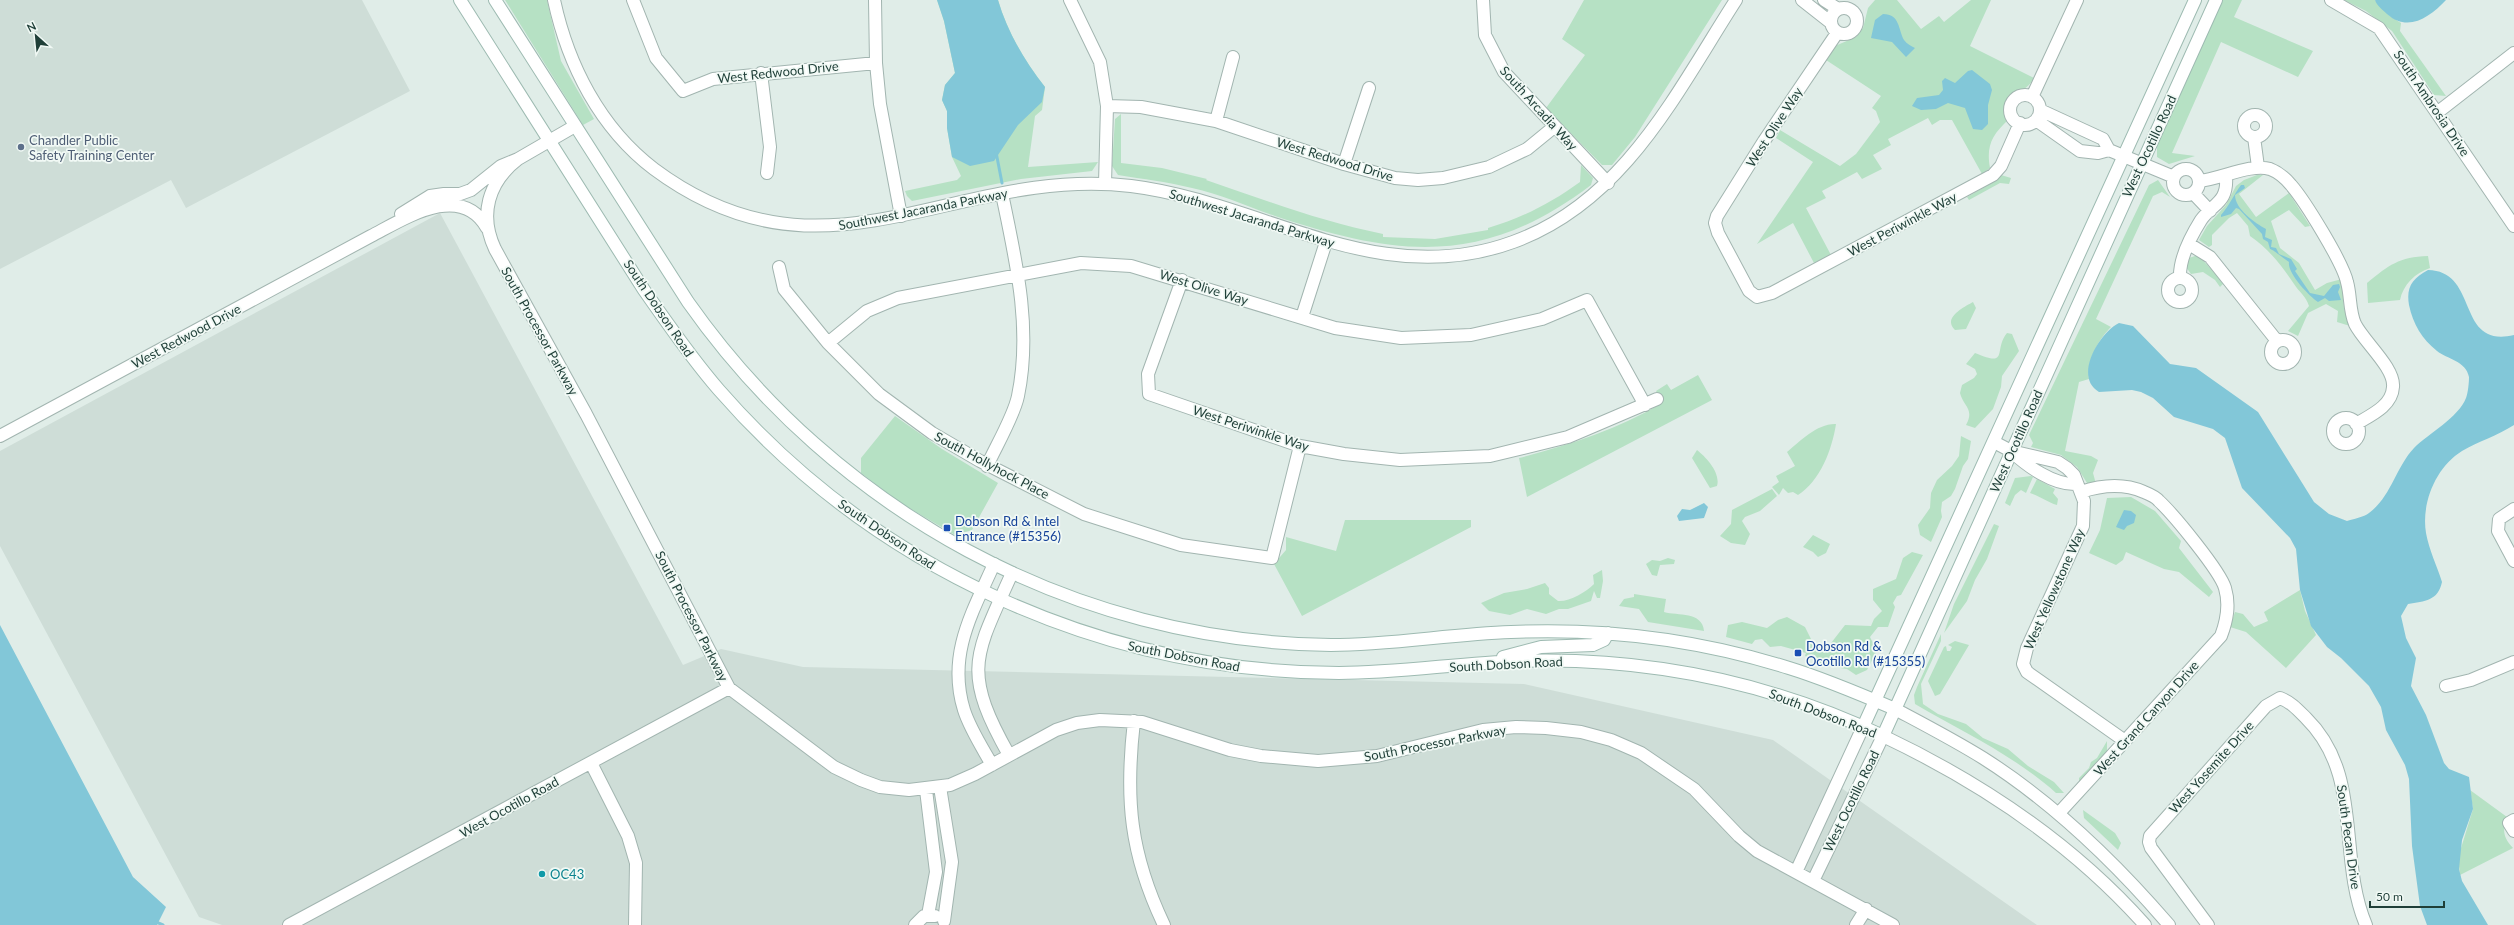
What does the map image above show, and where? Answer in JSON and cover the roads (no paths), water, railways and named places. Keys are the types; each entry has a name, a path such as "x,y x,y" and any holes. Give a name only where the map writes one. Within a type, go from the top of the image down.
{"street":[{"name":"South Dobson Road","path":"460,0 673,333 742,415 794,466 845,508 905,548 982,591 1038,616 1120,644 1202,662 1238,667 1305,672 1344,673 1414,670 1483,663 1557,661 1623,663 1704,676 1763,690 1863,727 1981,787 2021,814 2094,872 2145,925"},
{"name":"South Dobson Road","path":"496,0 575,126 708,331 779,412 832,460 884,499 949,540 1012,573 1088,603 1174,627 1261,641 1332,645 1513,632 1608,633 1686,643 1759,659 1821,679 1895,709 1984,758 2059,814 2123,872 2169,925"},
{"name":"Southwest Jacaranda Parkway","path":"554,0 570,56 590,96 611,126 634,151 675,183 716,207 776,223 838,226 902,216 1002,194 1050,186 1105,184 1180,194 1326,242 1364,252 1405,257 1451,256 1493,249 1526,237 1556,222 1591,199 1632,158 1654,128 1736,0"},
{"name":"West Redwood Drive","path":"633,0 656,58 683,92 713,78 761,72 876,63"},
{"path":"875,0 876,63 880,104 902,216"},
{"path":"1070,0 1100,62 1107,106 1105,184"},
{"name":"South Arcadia Way","path":"1483,0 1485,35 1504,72 1608,183"},
{"path":"1802,0 1830,22 1837,33 1845,35 1856,28 1858,20 1855,5 1838,9 1832,14 1830,22"},
{"path":"1824,0 1838,9"},
{"path":"2032,97 2077,0"},
{"name":"West Ocotillo Road","path":"1796,872 1876,701 2196,0"},
{"name":"West Ocotillo Road","path":"1813,881 1883,736 2216,0"},
{"name":"South Ambrosia Drive","path":"2331,0 2380,28 2514,226"},
{"name":"West Olive Way","path":"1757,297 1749,291 1718,233 1715,223 1717,216 1764,141 1837,33"},
{"path":"2438,112 2514,53"},
{"path":"1216,121 1233,57"},
{"path":"761,72 770,147 767,173"},
{"path":"1344,164 1369,88"},
{"path":"2023,95 2032,97 2038,102 2038,115 2028,124 2020,123 2011,113 2012,103 2023,95"},
{"name":"West Redwood Drive","path":"1107,106 1141,107 1216,121 1344,164 1395,178 1418,180 1443,178 1489,167 1527,149 1554,127"},
{"path":"2038,115 2103,139 2109,150"},
{"path":"2038,115 2080,151 2098,153 2109,150 2174,177"},
{"name":"West Periwinkle Way","path":"1757,297 1772,293 1993,175 2001,166 2020,123"},
{"name":"West Redwood Drive","path":"371,236 423,200 438,194 466,193 478,186 494,171 575,126"},
{"path":"2254,137 2258,167"},
{"name":"South Processor Parkway","path":"518,159 499,178 492,190 487,207 487,229 495,249 590,421 729,688 834,767 861,780 880,786 926,790 960,781 1056,730 1077,723 1120,719 1134,721 1230,750 1272,758 1318,761 1377,756 1449,738 1503,728 1546,728 1581,732 1611,740 1641,753 1694,789 1740,836 1757,851 1894,925"},
{"path":"2199,181 2226,177 2258,167 2271,170 2282,176 2292,186 2344,272 2355,323 2363,339 2392,377 2393,390 2388,402 2356,424"},
{"path":"2188,169 2196,173 2199,181 2198,188 2193,193 2185,195 2178,192 2174,185 2174,177 2180,171 2188,169"},
{"path":"2180,278 2179,266 2189,244 2202,220 2224,196 2227,187 2226,177"},
{"path":"2193,193 2210,212"},
{"path":"987,466 1018,398 1025,345 1019,273 1002,194"},
{"name":"West Redwood Drive","path":"0,436 371,236 426,209 449,205 461,206 472,211 487,229"},
{"path":"1302,317 1326,242"},
{"path":"2189,244 2210,257 2277,341"},
{"name":"West Olive Way","path":"828,343 867,311 898,298 1019,273 1081,263 1132,266 1182,280 1335,328 1401,338 1471,335 1542,319 1587,300 1644,405"},
{"name":"South Hollyhock Place","path":"779,267 784,289 828,343 879,394 932,433 987,466 1084,514 1181,545 1272,558 1300,446"},
{"name":"West Periwinkle Way","path":"1182,280 1148,374 1149,394 1300,446 1344,454 1400,460 1490,456 1568,437 1657,399"},
{"path":"1994,442 2012,451 2058,462 2074,475 2079,488"},
{"path":"2012,451 2026,465 2079,488"},
{"path":"2052,477 2058,462"},
{"name":"West Grand Canyon Drive","path":"2059,814 2221,636 2227,620 2228,606 2226,594 2217,572 2159,500 2144,492 2126,487 2106,486 2079,488"},
{"name":"West Yellowstone Way","path":"2079,488 2085,512 2083,526 2027,648 2023,664 2027,672 2125,741"},
{"path":"2514,509 2500,519 2498,531 2514,561"},
{"path":"992,765 965,711 958,681 960,649 963,635 994,564"},
{"path":"1009,755 986,713 978,680 977,664 983,638 1012,573"},
{"path":"1483,663 1541,647 1593,645 1604,640 1608,633"},
{"path":"2446,686 2471,680 2514,662"},
{"name":"West Ocotillo Road","path":"289,925 729,688"},
{"name":"West Yosemite Drive","path":"2208,925 2149,842 2154,830 2266,706 2280,698"},
{"name":"South Pecan Drive","path":"2280,698 2289,702 2316,728 2329,748 2337,766 2348,811 2356,891 2366,925"},
{"path":"1134,721 1130,768 1130,811 1143,874 1164,925"},
{"path":"591,763 628,836 636,863 635,925"},
{"path":"940,787 952,862 945,923"},
{"path":"926,790 936,872 928,915"},
{"path":"1856,925 1866,909"},
{"path":"915,925 920,919 928,915 937,916 945,923"}],"water":[{"path":"937,0 998,0 1006,23 1017,46 1045,87 1042,102 1018,125 994,161 970,166 952,157 947,128 947,111 942,100 945,85 955,73 944,21"},
{"path":"2375,0 2446,0 2426,17 2411,22 2403,22 2395,20 2387,14 2380,8"},
{"path":"1883,14 1889,15 1896,19 1904,40 1915,48 1906,57 1892,42 1871,38 1875,20"},
{"path":"1972,70 1990,84 1992,90 1988,105 1988,124 1982,130 1973,129 1965,108 1948,103 1936,109 1921,110 1912,106 1917,98 1939,95 1943,90 1942,81 1945,78 1955,83 1968,71"},
{"path":"2241,185 2244,185 2245,188 2235,195 2238,205 2246,215 2266,229 2265,237 2272,240 2271,247 2276,248 2279,254 2291,259 2297,269 2295,271 2310,293 2324,296 2333,285 2339,284 2340,287 2338,292 2341,300 2329,301 2325,298 2318,302 2314,299 2304,290 2295,278 2289,267 2289,262 2270,249 2268,242 2263,239 2262,234 2239,209 2236,208 2231,214 2221,217"},
{"path":"2428,270 2444,274 2455,283 2463,295 2475,321 2483,331 2495,336 2514,335 2514,425 2462,451 2445,466 2438,476 2428,498 2425,522 2429,546 2442,582 2434,597 2425,601 2408,604 2401,616 2406,638 2416,658 2411,686 2426,715 2444,763 2449,769 2469,777 2473,809 2462,840 2459,869 2462,881 2488,925 2427,925 2420,906 2412,846 2409,779 2405,765 2386,730 2381,707 2369,686 2341,658 2327,647 2311,626 2300,590 2296,549 2290,538 2242,488 2225,438 2213,429 2174,417 2153,398 2141,392 2132,390 2099,392 2092,385 2088,376 2089,366 2097,345 2111,328 2119,323 2133,326 2170,364 2196,368 2258,412 2314,502 2329,514 2347,521 2358,518 2367,514 2377,506 2383,499 2402,464 2414,448 2457,412 2467,396 2469,377 2464,367 2456,361 2441,354 2427,341 2419,331 2411,312 2408,299 2409,288 2414,280"},
{"path":"1704,503 1708,507 1704,518 1679,521 1677,516 1682,509 1690,510"},
{"path":"2124,510 2131,511 2136,515 2134,523 2127,526 2124,530 2116,527"},
{"path":"0,625 133,877 166,907 157,925 0,925"}],"waterway":[{"path":"996,152 1002,183"},
{"path":"156,922 163,925"}],"place":[{"name":"Chandler Public Safety Training Center","path":"21,147"},
{"name":"Dobson Rd & Intel Entrance (#15356)","path":"947,528"},
{"name":"Dobson Rd & Ocotillo Rd (#15355)","path":"1798,653"},
{"name":"OC43","path":"542,874"}]}
